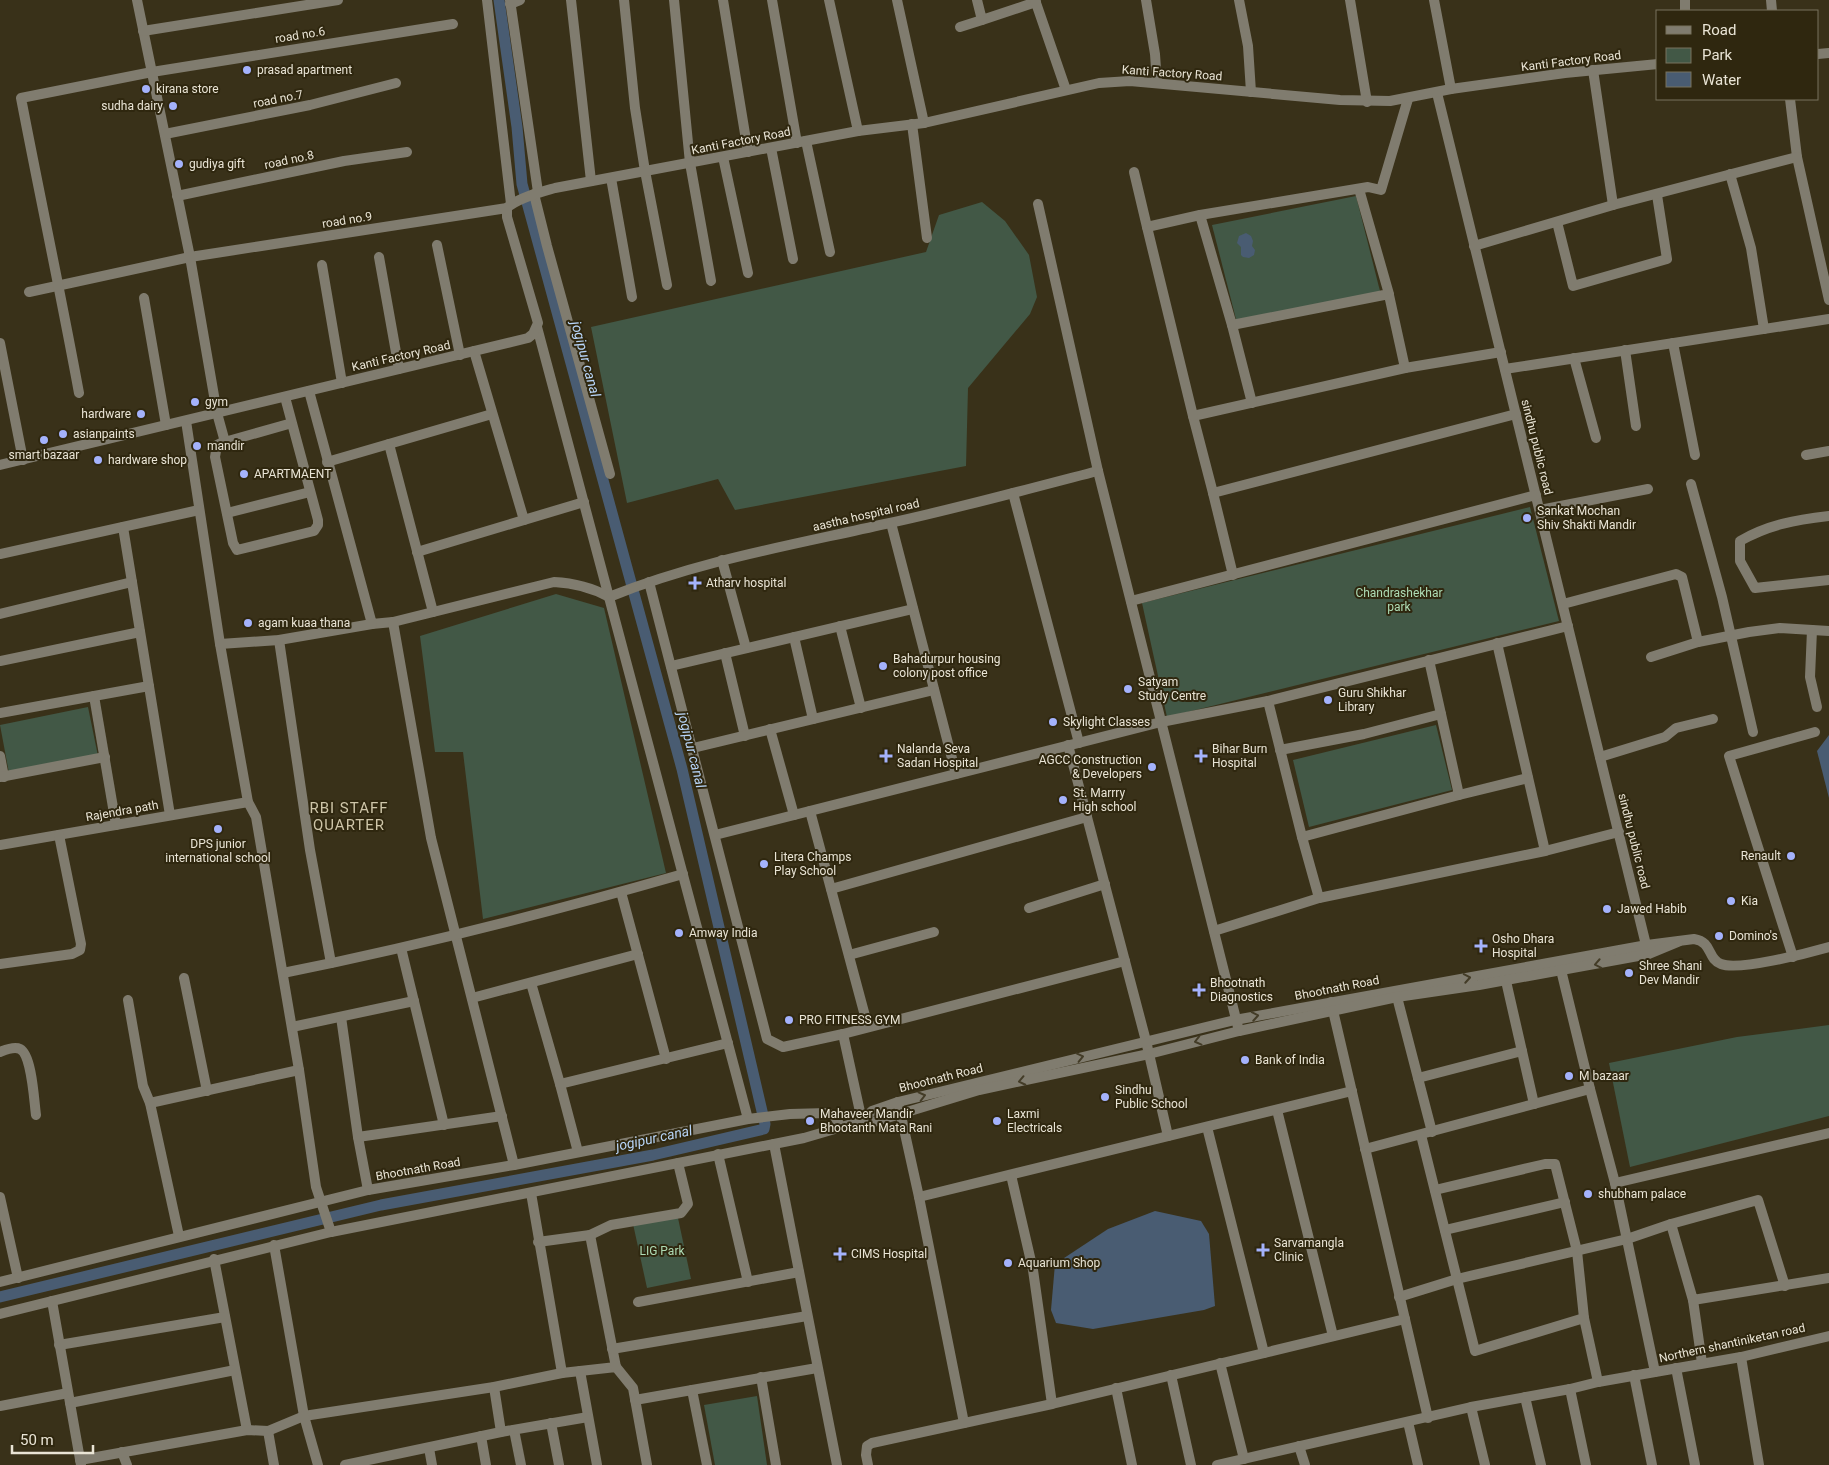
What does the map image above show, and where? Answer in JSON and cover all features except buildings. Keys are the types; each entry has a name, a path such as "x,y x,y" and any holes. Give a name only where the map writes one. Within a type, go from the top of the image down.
{"street":[{"path":"137,0 190,257 216,413 225,442"},
{"path":"143,31 338,0"},
{"path":"487,0 512,204 507,217 537,316 537,327 584,502 614,595 683,874 728,1043 753,1118"},
{"path":"570,0 591,181"},
{"path":"624,0 635,108 667,285"},
{"path":"674,0 690,163 712,281"},
{"path":"723,0 748,152"},
{"path":"772,0 801,142 830,252"},
{"path":"829,0 858,132"},
{"path":"897,0 924,123"},
{"path":"977,0 982,20"},
{"path":"1146,0 1156,54 1157,83"},
{"path":"1239,0 1248,46 1251,92"},
{"path":"1350,0 1367,102"},
{"path":"1434,0 1451,89"},
{"path":"514,1 534,194 610,474"},
{"path":"960,27 1036,1 1066,90"},
{"name":"road no.6","path":"59,285 41,204 21,98 152,72 453,24"},
{"name":"Kanti Factory Road","path":"512,204 534,194 591,181 858,132 924,123 1100,83 1130,81 1367,102 1408,99 1451,89 1592,70 1656,64"},
{"path":"1592,70 1613,205"},
{"name":"road no.7","path":"165,134 310,105 396,83"},
{"name":"sindhu public road","path":"1437,93 1648,950"},
{"path":"1147,227 1368,187 1381,190 1408,99"},
{"path":"1790,100 1797,157 1829,300"},
{"path":"912,124 928,238"},
{"path":"771,148 793,259"},
{"name":"road no.8","path":"178,196 344,161 407,152"},
{"path":"723,157 748,273"},
{"path":"1474,246 1613,205 1797,157"},
{"path":"1134,172 1193,416 1234,575"},
{"path":"1730,174 1751,248 1764,329"},
{"path":"611,178 632,297"},
{"path":"1359,189 1389,295 1405,368"},
{"path":"1557,222 1573,286 1667,259 1656,195"},
{"name":"road no.9","path":"29,292 190,257 512,204"},
{"path":"1038,204 1098,472 1239,1030"},
{"path":"1200,216 1232,325 1252,403"},
{"path":"437,245 460,355"},
{"path":"379,257 399,369"},
{"path":"322,265 342,383"},
{"path":"59,285 79,393"},
{"path":"1232,325 1389,295"},
{"path":"144,298 166,425"},
{"path":"1505,369 1829,319"},
{"name":"Kanti Factory Road","path":"0,466 528,338 537,327"},
{"path":"0,343 23,460"},
{"path":"1673,343 1695,455"},
{"path":"1625,350 1636,426"},
{"path":"474,351 524,520"},
{"path":"1193,416 1405,368 1501,352"},
{"path":"1574,358 1596,438"},
{"path":"309,391 372,624"},
{"path":"285,397 318,520 318,525 314,531 237,550 234,547 216,457 217,446 225,442 292,424"},
{"path":"327,462 492,414"},
{"path":"1213,492 1516,414"},
{"path":"186,421 220,644 248,802 256,817 299,1070 316,1187 330,1227"},
{"path":"388,444 433,612"},
{"path":"1806,455 1829,451"},
{"name":"aastha hospital road","path":"614,595 722,560 891,523 1098,472"},
{"path":"1691,484 1754,732"},
{"path":"1540,510 1648,489"},
{"path":"227,513 310,492"},
{"path":"1013,493 1079,743"},
{"path":"1131,600 1234,575 1536,495"},
{"path":"417,552 584,502"},
{"path":"0,553 199,510"},
{"path":"1829,516 1792,520 1755,533 1740,541 1740,561 1756,588 1829,580"},
{"path":"891,523 956,774"},
{"path":"123,527 170,816"},
{"path":"722,560 746,648"},
{"path":"1563,604 1676,574 1682,577 1698,642"},
{"path":"0,614 132,582"},
{"path":"220,644 279,640 393,622 554,582 574,583 614,595"},
{"path":"645,584 671,666 768,1039 783,1047 843,1034 1125,961"},
{"path":"671,666 913,609"},
{"path":"393,622 431,838 514,1164"},
{"path":"840,626 861,708"},
{"path":"715,835 1160,722 1268,701 1568,626"},
{"path":"1651,657 1698,642 1780,628 1829,631"},
{"path":"1812,630 1810,677 1817,707"},
{"path":"0,661 140,632"},
{"path":"794,637 814,719"},
{"path":"279,640 310,850 331,963"},
{"path":"1497,643 1545,851"},
{"path":"726,654 745,736"},
{"path":"1429,660 1459,794"},
{"path":"0,714 149,686"},
{"path":"693,748 934,690"},
{"path":"94,696 116,825"},
{"path":"1268,701 1319,898"},
{"path":"1280,750 1364,734 1441,714"},
{"path":"1600,757 1665,737 1676,728 1713,719"},
{"path":"770,730 794,815"},
{"path":"1793,957 1729,756 1816,732"},
{"path":"1068,746 1146,1041 1168,1136"},
{"path":"0,756 2,777 105,757"},
{"path":"1302,837 1459,794 1528,778"},
{"name":"Rajendra path","path":"0,845 248,802"},
{"path":"810,811 868,1027"},
{"path":"831,889 1087,817"},
{"path":"1214,931 1319,898 1545,851 1619,832"},
{"path":"0,964 72,954 80,950 81,944 59,834"},
{"path":"283,973 456,935 683,874"},
{"path":"1029,908 1105,884"},
{"path":"621,892 666,1058"},
{"path":"849,955 934,932"},
{"name":"Bhootnath Road","path":"0,1314 214,1260 330,1227 531,1193 804,1138 862,1121 874,1122 979,1090 1149,1054 1332,1006 1562,966 1648,950 1694,939 1702,940 1707,945 1716,962 1735,966 1793,957 1829,947"},
{"path":"401,948 444,1125"},
{"path":"472,998 638,954"},
{"path":"1562,966 1590,1089 1615,1183 1626,1239"},
{"name":"Bhootnath Road","path":"862,1121 872,1111 898,1102 1235,1020 1506,980 1562,966"},
{"path":"184,978 207,1091"},
{"path":"1506,980 1534,1104"},
{"path":"531,983 578,1152"},
{"path":"1397,997 1432,1132"},
{"path":"128,1000 143,1086 150,1103 180,1236"},
{"path":"292,1027 414,1001"},
{"path":"1332,1006 1428,1418"},
{"path":"341,1017 358,1137 368,1190"},
{"path":"843,1034 862,1121"},
{"path":"560,1084 728,1043"},
{"path":"0,1052 14,1048 20,1049 25,1055 31,1076 36,1115"},
{"path":"1418,1078 1522,1051"},
{"path":"150,1103 299,1070"},
{"path":"1365,1149 1590,1089"},
{"path":"919,1198 1352,1091"},
{"path":"898,1102 964,1423"},
{"path":"1277,1110 1333,1336"},
{"name":"Bhootnath Road","path":"0,1282 180,1236 323,1204 368,1190 753,1118 790,1114 828,1113 835,1117 841,1126"},
{"path":"358,1137 502,1116"},
{"path":"1207,1127 1264,1353"},
{"path":"1615,1183 1829,1133"},
{"path":"1421,1135 1475,1351 1584,1318"},
{"path":"774,1144 836,1465"},
{"path":"718,1154 748,1282"},
{"path":"538,1242 590,1236 611,1225 681,1213 688,1204 678,1163"},
{"path":"1435,1190 1545,1164 1555,1164 1577,1251 1584,1318 1598,1382"},
{"path":"1011,1175 1033,1270 1052,1404"},
{"path":"531,1193 562,1373"},
{"path":"0,1197 18,1278"},
{"path":"1400,1297 1457,1279 1626,1239 1671,1224 1758,1200 1785,1286"},
{"path":"1445,1230 1565,1202"},
{"path":"1671,1224 1693,1300 1702,1363"},
{"path":"590,1236 616,1367 633,1388 647,1465"},
{"name":"Northern shantiniketan road","path":"1626,1239 1655,1372 1740,1357 1829,1336"},
{"path":"274,1244 304,1416 318,1465"},
{"path":"214,1260 247,1430"},
{"path":"638,1302 799,1272"},
{"path":"1693,1300 1829,1278"},
{"path":"52,1301 80,1462 122,1452 247,1430 268,1431 304,1416 494,1387 562,1373 616,1367"},
{"path":"612,1348 807,1316"},
{"path":"59,1345 225,1317"},
{"path":"868,1465 867,1446 872,1443 1052,1404 1405,1319"},
{"path":"1740,1357 1759,1465"},
{"path":"1220,1363 1244,1459"},
{"path":"635,1400 817,1368"},
{"path":"1676,1368 1695,1465"},
{"path":"0,1406 69,1398 235,1370"},
{"path":"580,1371 597,1465"},
{"path":"1223,1464 1472,1408 1655,1372"},
{"path":"1171,1375 1191,1465"},
{"path":"1634,1375 1652,1465"},
{"path":"761,1378 776,1465"},
{"path":"494,1387 502,1432"},
{"path":"1116,1388 1132,1465"},
{"path":"1570,1389 1586,1465"},
{"path":"692,1390 707,1465"},
{"path":"1525,1397 1541,1465"},
{"path":"1472,1408 1485,1465"},
{"path":"345,1465 397,1460 429,1448 480,1436 588,1417"},
{"path":"1408,1422 1418,1465"},
{"path":"551,1423 559,1465"},
{"path":"514,1430 521,1465"},
{"path":"268,1431 274,1465"},
{"path":"480,1436 486,1465"},
{"path":"1299,1446 1305,1465"},
{"path":"429,1448 432,1465"},
{"path":"122,1452 126,1465"}],"green space":[{"path":"1356,196 1381,295 1237,323 1212,225"},
{"path":"982,202 1005,221 1029,255 1037,297 1030,314 968,388 966,466 735,510 718,479 627,503 591,327 926,252 939,215"},
{"name":"Chandrashekhar park","path":"1530,507 1559,621 1167,717 1142,603"},
{"path":"556,594 604,608 666,873 483,919 463,752 435,752 420,636"},
{"path":"88,707 98,756 9,773 0,725"},
{"path":"1436,725 1452,790 1309,827 1293,760"},
{"path":"1829,1025 1829,1116 1630,1167 1609,1063 1737,1037"},
{"name":"LIG Park","path":"678,1218 691,1279 647,1288 633,1224"},
{"path":"757,1396 767,1465 715,1465 704,1405"}],"water":[{"path":"1246,233 1251,236 1252,246 1255,250 1254,255 1249,258 1241,255 1241,247 1237,243 1239,236"},
{"path":"1829,735 1829,798 1817,751"},
{"path":"1155,1211 1201,1221 1209,1234 1215,1306 1204,1310 1093,1329 1056,1323 1051,1310 1055,1264 1108,1229"}],"waterway":[{"name":"jogipur canal","path":"0,1297 381,1205 653,1155 764,1129 765,1124 682,769 522,184 517,127 499,0"}],"place":[{"name":"prasad apartment","path":"247,70"},
{"name":"kirana store","path":"146,89"},
{"name":"sudha dairy","path":"173,106"},
{"name":"gudiya gift","path":"179,164"},
{"name":"gym","path":"195,402"},
{"name":"hardware","path":"141,414"},
{"name":"asianpaints","path":"63,434"},
{"name":"smart bazaar","path":"44,440"},
{"name":"mandir","path":"197,446"},
{"name":"hardware shop","path":"98,460"},
{"name":"APARTMAENT","path":"244,474"},
{"name":"Sankat Mochan Shiv Shakti Mandir","path":"1527,518"},
{"name":"Atharv hospital","path":"695,583"},
{"name":"agam kuaa thana","path":"248,623"},
{"name":"Bahadurpur housing colony post office","path":"883,666"},
{"name":"Satyam Study Centre","path":"1128,689"},
{"name":"Guru Shikhar Library","path":"1328,700"},
{"name":"Skylight Classes","path":"1053,722"},
{"name":"Nalanda Seva Sadan Hospital","path":"886,756"},
{"name":"Bihar Burn Hospital","path":"1201,756"},
{"name":"AGCC Construction & Developers","path":"1152,767"},
{"name":"St. Marrry High school","path":"1063,800"},
{"name":"DPS junior international school","path":"218,829"},
{"name":"Renault","path":"1791,856"},
{"name":"Litera Champs Play School","path":"764,864"},
{"name":"Kia","path":"1731,901"},
{"name":"Jawed Habib","path":"1607,909"},
{"name":"Amway India","path":"679,933"},
{"name":"Domino's","path":"1719,936"},
{"name":"Osho Dhara Hospital","path":"1481,946"},
{"name":"Shree Shani Dev Mandir","path":"1629,973"},
{"name":"Bhootnath Diagnostics","path":"1199,990"},
{"name":"PRO FITNESS GYM","path":"789,1020"},
{"name":"Bank of India","path":"1245,1060"},
{"name":"M bazaar","path":"1569,1076"},
{"name":"Sindhu Public School","path":"1105,1097"},
{"name":"Mahaveer Mandir Bhootanth Mata Rani","path":"810,1121"},
{"name":"Laxmi Electricals","path":"997,1121"},
{"name":"shubham palace","path":"1588,1194"},
{"name":"Sarvamangla Clinic","path":"1263,1250"},
{"name":"CIMS Hospital","path":"840,1254"},
{"name":"Aquarium Shop","path":"1008,1263"}],"district":[{"name":"RBI STAFF QUARTER","path":"349,816"}]}
